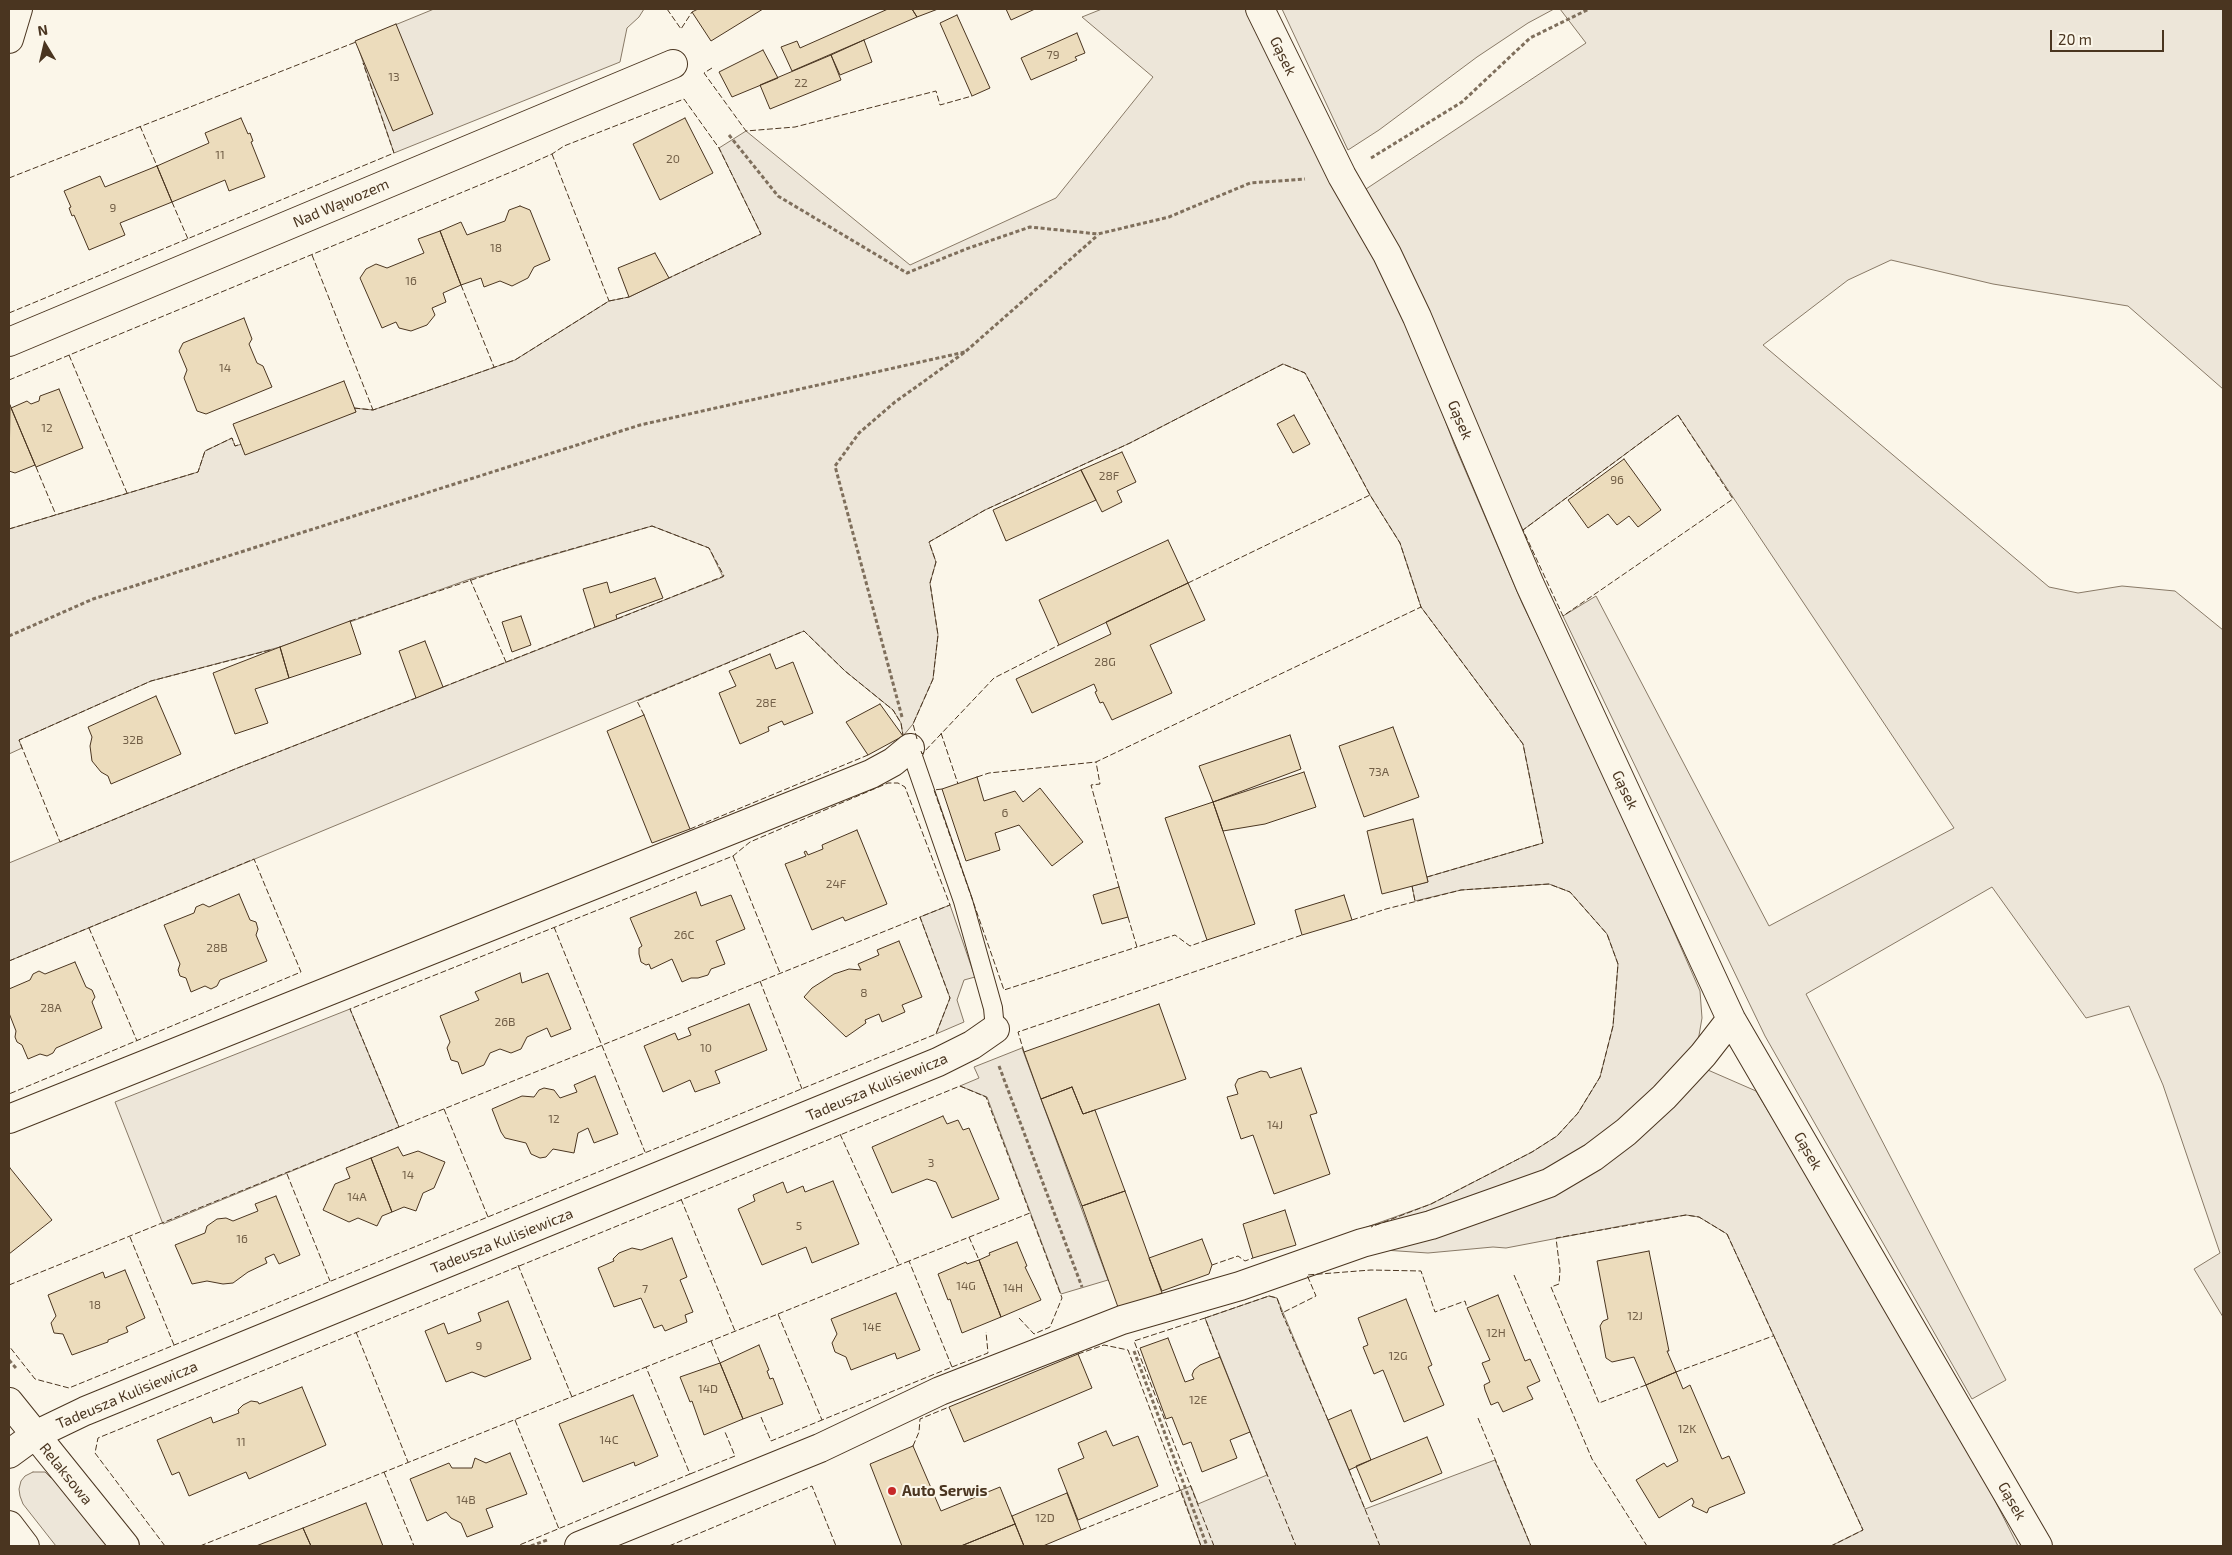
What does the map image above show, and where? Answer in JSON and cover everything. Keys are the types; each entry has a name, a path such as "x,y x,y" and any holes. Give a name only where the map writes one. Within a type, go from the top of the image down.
{"street":[{"path":"9,39 18,9"},
{"name":"Gąsek","path":"1260,9 1342,176 1387,254 1417,317 1530,585 1731,1020 2038,1546"},
{"name":"Nad Wąwozem","path":"9,342 673,64"},
{"path":"9,1119 871,774 894,762 910,748"},
{"path":"579,1546 820,1448 940,1391 1122,1320 1240,1286 1362,1243 1430,1224 1549,1183 1593,1157 1626,1132 1664,1097 1731,1020"},
{"name":"Tadeusza Kulisiewicza","path":"9,1454 35,1435 85,1411 929,1066 956,1054 991,1032"},
{"name":"Relaksowa","path":"9,1402 125,1546"},
{"path":"9,1525 26,1546"}],"lane":[{"path":"910,748 963,901 993,1008 991,1032"}],"path":[{"path":"730,135 778,196 907,273 966,249 1030,227 1098,234 1169,216 1250,183 1342,176 1462,102 1530,38 1589,9"},
{"path":"910,748 835,466 859,433 895,402 965,352 1098,234"},
{"path":"9,636 93,599 640,425 965,352"},
{"path":"991,1032 1082,1287"},
{"path":"1122,1320 1207,1546"}],"shaded area":[{"path":"434,9 644,9 639,17 627,28 620,62 394,153 356,41"},
{"path":"1102,9 1248,9 1399,297 1454,444 1522,603 1612,790 1700,991 1702,1018 1697,1047 1670,1079 1557,1172 1300,1251 1431,1204 1532,1152 1557,1136 1578,1113 1600,1077 1613,1026 1618,964 1607,934 1570,892 1549,884 1461,890 1415,901 1412,886 1428,882 1427,877 1543,843 1523,744 1421,607 1400,543 1370,495 1305,373 1283,364 1130,443 985,510 929,542 936,562 930,583 938,635 933,679 913,724 903,736 901,723 893,710 845,671 804,631 9,961 9,863 235,769 723,577 709,548 652,526 470,579 280,647 151,681 19,740 22,748 9,754 9,529 198,472 205,451 232,438 235,446 356,412 354,408 373,410 515,360 609,301 629,297 761,234 719,148 746,131 910,265 1056,198 1153,77 1082,17"},
{"path":"1282,9 1554,9 1528,23 1477,57 1379,130 1348,150"},
{"path":"1560,9 2223,9 2223,389 2128,306 1993,284 1891,260 1848,280 1763,345 2049,587 2078,593 2122,586 2175,591 2223,630 2223,1317 2194,1269 2220,1253 2163,1085 2129,1006 2086,1018 1992,887 1806,994 2006,1380 1972,1399 1765,1036 1563,616 1596,596 1769,926 1954,828 1678,415 1523,530 1412,283 1366,189 1586,43"},
{"path":"950,905 975,977 964,980 957,1000 964,1022 936,1034 950,998 920,917"},
{"path":"350,1009 399,1127 163,1224 115,1102"},
{"path":"1022,1048 1108,1280 1061,1294 987,1097 960,1086 979,1078 974,1067"},
{"path":"1701,1067 1756,1091 1955,1422 2018,1546 1831,1546 1863,1530 1727,1234 1699,1217 1686,1215 1642,1222 1506,1248 1493,1247 1428,1253 1384,1250 1515,1205"},
{"path":"1269,1296 1277,1298 1365,1509 1495,1460 1531,1546 1201,1546 1181,1490 1191,1486 1198,1504 1267,1475 1205,1318"},
{"path":"33,1472 45,1472 51,1478 55,1476 110,1546 56,1546 23,1504 20,1496 21,1481 25,1476"}],"building":[{"path":"698,9 763,9 711,41 692,12"},
{"path":"888,9 912,9 917,17 792,71 781,47 797,41 800,48"},
{"path":"912,9 938,9 917,17"},
{"path":"1006,9 1035,9 1011,20"},
{"path":"957,15 990,88 972,96 940,23"},
{"path":"396,24 433,114 393,131 355,41"},
{"path":"1077,33 1085,53 1075,57 1077,60 1031,80 1021,58"},
{"path":"864,40 872,62 840,75 831,55"},
{"path":"763,50 778,78 732,97 719,72"},
{"path":"831,55 841,80 770,109 760,85"},
{"path":"241,118 248,134 250,133 253,141 251,142 265,177 229,191 225,180 172,202 157,166 209,143 205,133"},
{"path":"685,118 713,173 660,200 633,144"},
{"path":"157,166 172,202 120,223 125,235 89,250 74,215 72,216 69,208 71,207 64,191 100,176 105,187"},
{"path":"520,206 530,210 550,260 534,267 528,278 512,286 500,281 484,287 481,278 461,285 440,231 461,222 467,235 505,221 509,210"},
{"path":"440,231 461,285 443,293 446,302 432,308 435,315 427,325 411,331 399,328 396,322 382,328 360,278 366,269 376,264 387,268 424,253 418,239"},
{"path":"655,253 669,278 629,297 618,268"},
{"path":"244,318 252,339 249,344 257,363 263,366 272,387 206,414 197,411 184,378 187,370 179,351 183,343"},
{"path":"344,381 356,412 245,455 233,424"},
{"path":"59,389 83,448 36,467 11,408 27,401 31,404 39,401 40,396"},
{"path":"10,405 35,465 15,473 9,471"},
{"path":"1294,415 1310,444 1293,453 1277,424"},
{"path":"1122,452 1136,482 1117,491 1122,502 1102,512 1081,470"},
{"path":"1624,459 1661,510 1638,527 1629,516 1617,525 1608,514 1588,528 1568,500"},
{"path":"1081,470 1096,500 1006,541 993,510"},
{"path":"1168,540 1188,583 1059,645 1039,600"},
{"path":"655,578 663,598 616,615 617,619 595,627 583,589 607,582 610,593"},
{"path":"1188,583 1205,620 1150,645 1172,693 1112,720 1103,702 1100,703 1094,684 1032,713 1016,679 1111,634 1106,622"},
{"path":"521,616 531,645 512,652 502,622"},
{"path":"350,621 361,654 289,678 280,647"},
{"path":"425,641 443,687 416,698 399,651"},
{"path":"280,647 289,678 255,689 268,723 235,734 213,673"},
{"path":"770,654 776,669 793,662 813,713 784,725 782,721 768,727 769,731 740,744 719,693 736,686 729,671"},
{"path":"156,696 181,754 111,784 108,776 101,772 92,761 90,746 92,737 88,727"},
{"path":"880,704 903,736 868,755 846,722"},
{"path":"644,715 690,829 652,843 607,731"},
{"path":"1393,727 1419,797 1364,817 1339,746"},
{"path":"1290,735 1301,769 1213,802 1199,766"},
{"path":"1304,772 1316,807 1265,824 1223,831 1213,802"},
{"path":"977,777 984,801 1015,791 1023,802 1040,788 1083,842 1052,866 1019,825 995,833 1000,850 966,861 942,789"},
{"path":"1213,802 1255,924 1207,940 1165,818"},
{"path":"1413,819 1428,882 1382,894 1367,831"},
{"path":"857,830 887,904 845,921 843,917 812,930 785,864 806,856 804,852 806,851 808,855 823,849 822,845"},
{"path":"1119,887 1128,917 1102,924 1093,895"},
{"path":"696,892 701,906 731,895 745,929 716,941 725,964 711,969 708,975 691,978 682,982 672,959 651,969 649,964 646,965 641,962 639,948 642,946 630,918"},
{"path":"239,894 250,920 256,922 258,929 256,935 267,961 220,980 217,986 211,989 205,986 191,992 186,978 180,976 178,970 180,964 164,925 194,913 196,907 203,904 209,907"},
{"path":"1344,895 1352,920 1302,935 1295,910"},
{"path":"899,941 922,997 902,1005 905,1012 882,1022 879,1014 865,1020 866,1023 846,1037 804,997 812,988 834,974 849,969 861,970 858,964 879,955 877,950"},
{"path":"75,962 86,987 92,990 95,997 92,1002 102,1028 56,1048 53,1053 47,1056 40,1054 28,1059 22,1045 17,1042 15,1037 16,1031 9,1013 9,989 30,980 33,974 39,971 45,974"},
{"path":"520,973 522,983 548,973 571,1029 551,1037 547,1028 527,1037 521,1049 511,1053 500,1049 490,1053 484,1065 462,1074 458,1062 451,1060 447,1048 450,1042 440,1016 479,1000 475,992"},
{"path":"749,1004 767,1050 715,1071 720,1083 695,1092 690,1080 663,1092 644,1046 675,1033 678,1040 691,1035 688,1028"},
{"path":"1159,1004 1186,1079 1083,1114 1072,1087 1041,1099 1024,1052"},
{"path":"1301,1068 1317,1113 1310,1115 1330,1174 1274,1194 1253,1135 1241,1139 1227,1097 1238,1094 1235,1085 1238,1079 1261,1071 1267,1072 1270,1078"},
{"path":"595,1076 618,1134 594,1143 588,1128 578,1133 574,1153 553,1149 546,1157 540,1158 531,1154 526,1143 505,1138 501,1132 492,1109 522,1096 534,1097 539,1090 544,1088 554,1090 560,1098 577,1092 574,1085"},
{"path":"1072,1087 1083,1114 1095,1110 1125,1191 1082,1206 1041,1099"},
{"path":"943,1116 947,1124 958,1120 963,1130 969,1128 999,1199 952,1218 936,1182 927,1179 892,1193 872,1147"},
{"path":"398,1147 403,1156 418,1151 445,1162 434,1188 423,1193 416,1211 404,1207 392,1212 371,1158"},
{"path":"371,1158 392,1212 382,1216 377,1226 358,1218 349,1222 323,1210 335,1184 350,1178 346,1168"},
{"path":"10,1168 52,1220 9,1254 9,1170"},
{"path":"833,1181 859,1244 812,1263 806,1247 762,1265 738,1209 755,1201 753,1195 783,1182 787,1193 803,1186 805,1192"},
{"path":"1125,1191 1162,1293 1119,1310 1082,1206"},
{"path":"276,1196 300,1255 279,1264 274,1254 265,1258 267,1263 248,1272 233,1283 223,1284 207,1281 192,1284 175,1245 205,1233 207,1226 217,1219 226,1218 233,1221 258,1211 255,1204"},
{"path":"1285,1210 1296,1245 1253,1258 1243,1224"},
{"path":"672,1238 687,1277 680,1280 693,1312 685,1315 687,1322 665,1331 662,1325 654,1328 641,1298 614,1307 598,1268 614,1261 613,1259 619,1253 632,1248 641,1250"},
{"path":"1202,1239 1212,1265 1209,1274 1162,1291 1149,1258"},
{"path":"1017,1242 1027,1266 1025,1267 1041,1300 1001,1317 979,1260 990,1255 989,1253"},
{"path":"1649,1251 1669,1351 1667,1351 1676,1372 1646,1385 1634,1357 1612,1362 1606,1358 1600,1326 1603,1321 1608,1319 1597,1261"},
{"path":"979,1260 1001,1317 962,1333 950,1299 948,1300 938,1274 966,1262 967,1264"},
{"path":"125,1270 145,1318 126,1327 128,1332 108,1340 108,1342 72,1355 63,1334 54,1333 51,1323 56,1316 48,1295 103,1272 105,1278"},
{"path":"896,1293 920,1350 897,1359 895,1353 851,1370 846,1357 835,1352 832,1343 837,1334 831,1319"},
{"path":"1498,1295 1525,1361 1530,1359 1540,1381 1527,1387 1533,1399 1503,1412 1498,1402 1491,1405 1485,1390 1484,1385 1490,1382 1482,1363 1490,1360 1467,1308"},
{"path":"1406,1299 1432,1365 1428,1367 1444,1405 1404,1422 1383,1370 1374,1374 1363,1347 1368,1345 1358,1318"},
{"path":"508,1301 531,1359 485,1377 472,1372 446,1382 425,1331 444,1323 448,1334 481,1321 478,1313"},
{"path":"1168,1338 1185,1382 1194,1379 1192,1375 1194,1370 1200,1365 1220,1357 1250,1432 1230,1440 1237,1458 1202,1472 1191,1442 1183,1445 1172,1417 1166,1419 1140,1348"},
{"path":"759,1345 769,1370 767,1371 770,1379 773,1378 783,1404 743,1419 720,1363"},
{"path":"1078,1354 1092,1388 964,1442 949,1407"},
{"path":"720,1363 743,1419 704,1435 692,1401 690,1402 680,1377"},
{"path":"1676,1372 1683,1389 1690,1385 1722,1459 1729,1456 1745,1493 1709,1508 1707,1513 1692,1506 1694,1502 1692,1498 1659,1518 1636,1480 1664,1463 1667,1467 1678,1461 1646,1385"},
{"path":"302,1387 326,1445 249,1479 246,1472 189,1496 179,1472 172,1475 157,1440 211,1417 213,1423 239,1413 238,1410 243,1405 251,1401 258,1402 259,1404"},
{"path":"633,1395 658,1456 635,1466 634,1462 583,1482 559,1424"},
{"path":"1351,1410 1371,1460 1349,1470 1328,1420"},
{"path":"1106,1431 1113,1446 1138,1436 1158,1486 1078,1520 1058,1469 1084,1458 1078,1443"},
{"path":"1427,1437 1442,1473 1371,1502 1356,1466"},
{"path":"913,1446 941,1511 1000,1487 1015,1524 961,1546 902,1546 870,1464"},
{"path":"510,1453 527,1494 486,1509 493,1527 467,1537 461,1523 451,1518 446,1512 427,1521 410,1479 449,1463 452,1468 472,1468 475,1458 486,1463"},
{"path":"1067,1493 1081,1530 1043,1546 1024,1546 1012,1516"},
{"path":"366,1503 383,1546 311,1546 303,1528"},
{"path":"1015,1524 1024,1546 961,1546"},
{"path":"303,1528 311,1546 256,1546"}],"fence":[{"path":"667,9 681,29 692,12"},
{"path":"9,178 356,42"},
{"path":"9,313 394,153 363,63"},
{"path":"712,68 704,73 746,131 795,127 936,91 940,105 972,96"},
{"path":"9,380 516,170 552,154 564,146 684,99 719,148 761,234 669,278"},
{"path":"140,126 157,166"},
{"path":"552,154 609,301"},
{"path":"172,202 188,239"},
{"path":"312,255 373,410"},
{"path":"461,285 494,367"},
{"path":"354,408 373,410 515,360 609,301 629,297"},
{"path":"69,355 127,493"},
{"path":"917,739 913,724 933,679 938,635 930,583 936,562 929,542 985,510 1130,443 1283,364 1305,373 1370,495"},
{"path":"1678,415 1733,499 1563,616 1523,530 1678,415"},
{"path":"9,529 198,472 205,451 232,438 235,446 241,444"},
{"path":"36,467 56,515"},
{"path":"1188,583 1370,495 1400,543 1421,607"},
{"path":"350,621 519,564 652,526 709,548 724,576 617,619"},
{"path":"470,579 506,662"},
{"path":"1119,887 1091,785 1100,784 1096,762 1421,607 1523,744 1543,843 1427,877"},
{"path":"443,687 595,627"},
{"path":"644,715 637,701 804,631 845,671 893,710 901,723 903,735"},
{"path":"921,751 922,754 994,678 1059,645"},
{"path":"270,650 151,681 19,740 60,842 235,769 416,698"},
{"path":"941,733 958,784"},
{"path":"690,829 868,755"},
{"path":"977,777 989,773 1096,762"},
{"path":"9,1285 399,1127 350,1009 733,856 750,842 888,783 898,783 905,787 950,905 920,917 950,998 936,1034 69,1388 35,1379 9,1346"},
{"path":"942,789 934,790 1004,990 1137,947"},
{"path":"733,856 780,973"},
{"path":"9,961 254,859 301,972 9,1094"},
{"path":"1352,920 1386,909 1461,890 1549,884 1570,892 1607,934 1618,964 1613,1026 1600,1077 1578,1113 1557,1136 1532,1152 1431,1204 1371,1227"},
{"path":"1412,886 1415,901"},
{"path":"399,1127 920,917"},
{"path":"1128,917 1137,947 1175,935 1190,946 1207,940"},
{"path":"554,927 645,1152"},
{"path":"89,928 137,1041"},
{"path":"1024,1052 1018,1032 1302,935"},
{"path":"760,981 802,1089"},
{"path":"165,1546 95,1453 98,1438 960,1086 986,1097 1030,1213 909,1261 952,1367 822,1420 778,1314 646,1367 690,1474 517,1546"},
{"path":"444,1109 488,1217"},
{"path":"840,1134 899,1265"},
{"path":"287,1174 330,1281"},
{"path":"681,1199 735,1331"},
{"path":"1019,1318 1034,1334 1050,1327 1062,1298 1030,1213"},
{"path":"1646,1385 1599,1403 1551,1287 1559,1284 1560,1270 1556,1238 1686,1215 1699,1217 1727,1234 1863,1530 1831,1546"},
{"path":"130,1237 174,1345"},
{"path":"969,1237 979,1260"},
{"path":"1212,1265 1238,1256 1245,1261 1253,1258"},
{"path":"778,1314 909,1261"},
{"path":"518,1265 572,1397"},
{"path":"1328,1420 1282,1313 1316,1296 1307,1275 1371,1270 1421,1271 1435,1312 1465,1301 1467,1308"},
{"path":"1514,1275 1592,1459 1647,1546"},
{"path":"1205,1318 1269,1296 1277,1298 1282,1313"},
{"path":"1214,1546 1134,1341 1205,1318 1220,1357"},
{"path":"356,1332 408,1462"},
{"path":"952,1367 988,1353 986,1332"},
{"path":"1676,1372 1773,1336"},
{"path":"711,1341 720,1363"},
{"path":"1078,1354 1104,1345 1128,1350 1201,1546"},
{"path":"200,1546 646,1367"},
{"path":"913,1446 919,1432 920,1419 949,1407"},
{"path":"761,1417 771,1441 822,1420"},
{"path":"1478,1418 1531,1546"},
{"path":"515,1420 559,1529"},
{"path":"690,1474 735,1456 725,1432"},
{"path":"1250,1432 1296,1546"},
{"path":"1349,1470 1380,1546"},
{"path":"384,1472 414,1546"},
{"path":"669,1546 812,1486 836,1546"},
{"path":"1081,1530 1181,1490"}],"place":[{"name":"Auto Serwis","path":"892,1491"}]}
